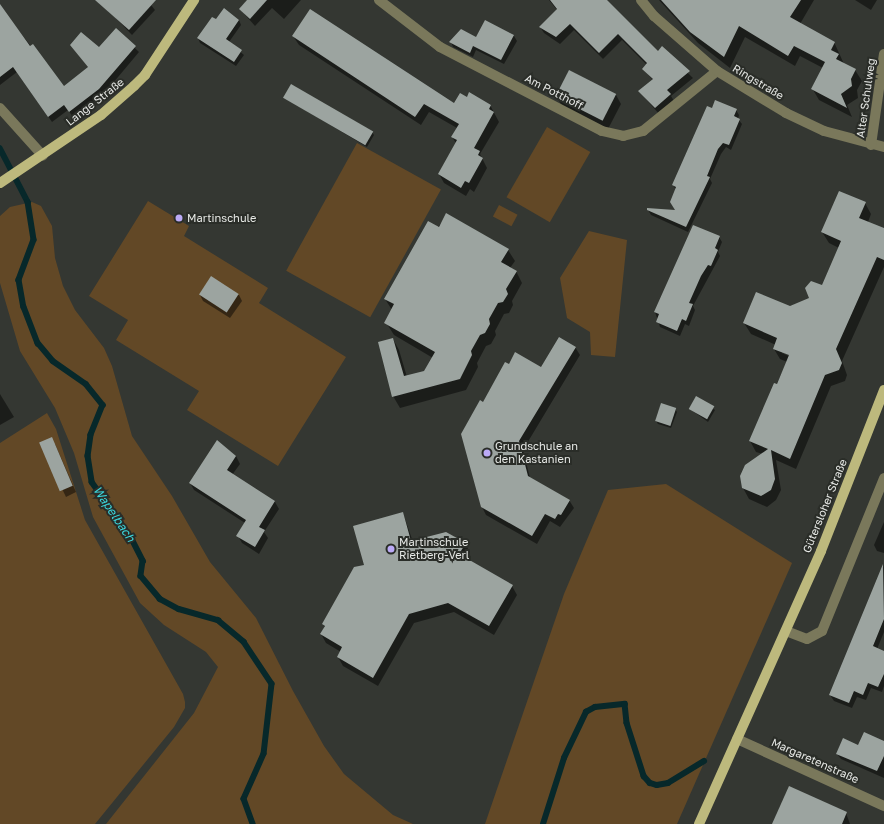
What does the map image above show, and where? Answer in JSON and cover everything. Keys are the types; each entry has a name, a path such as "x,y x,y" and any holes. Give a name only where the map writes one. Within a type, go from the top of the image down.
{"main road":[{"name":"Lange Straße","path":"0,183 43,156 113,106 145,75 194,0"},
{"name":"Gütersloher Straße","path":"699,824 821,550 884,390"}],"street":[{"name":"Am Potthoff","path":"379,0 440,46 602,131 623,136 643,131 718,72"},
{"name":"Ringstraße","path":"641,0 654,16 718,72 786,113 818,128 871,145 884,147"},
{"name":"Alter Schulweg","path":"871,145 884,54"},
{"path":"0,108 43,156"},
{"path":"786,630 807,639 822,631 884,478"},
{"name":"Margaretenstraße","path":"737,739 884,806"}],"shaded area":[{"path":"547,127 590,152 550,222 506,197"},
{"path":"357,143 441,190 370,317 286,271"},
{"path":"148,201 189,226 184,236 268,288 259,303 346,357 278,466 187,410 199,391 116,340 128,320 89,296"},
{"path":"32,202 41,206 52,226 55,258 63,286 75,310 104,348 112,366 132,436 172,496 210,562 256,618 293,691 324,746 344,774 393,815 413,824 106,824 194,713 218,667 206,652 164,625 140,603 93,517 74,453 55,408 20,351 0,283 0,216 10,207"},
{"path":"499,205 518,215 511,226 493,216"},
{"path":"589,231 627,240 615,357 591,355 590,332 567,318 560,278"},
{"path":"47,413 56,429 85,520 183,694 185,702 185,708 174,727 95,824 0,824 0,443"},
{"path":"666,484 792,563 677,824 485,824 564,594 608,490"}],"building":[{"path":"95,0 156,0 129,30"},
{"path":"247,0 267,0 250,19 239,9"},
{"path":"550,0 607,0 658,51 662,46 690,71 667,90 671,94 655,108 638,91 653,79 642,69 647,63 618,34 599,53 570,24 556,37 539,27 557,9"},
{"path":"661,0 801,0 790,17 835,42 831,50 839,54 836,59 856,69 851,79 852,86 841,94 847,108 811,89 825,62 794,46 788,56 739,26 724,57 690,32"},
{"path":"0,4 30,46 33,44 64,86 88,67 70,45 81,32 99,47 116,28 136,46 99,89 69,112 64,105 48,117 13,67 0,77"},
{"path":"224,8 239,20 226,39 242,50 234,62 197,38 212,17 216,19"},
{"path":"310,9 454,103 460,93 467,97 469,92 491,105 489,109 494,112 474,148 480,151 478,155 483,158 469,183 465,181 461,188 438,174 457,140 451,137 459,124 424,104 415,117 292,36"},
{"path":"485,20 514,35 501,60 473,46 470,53 449,42 461,29 476,37"},
{"path":"569,70 616,94 603,121 555,97"},
{"path":"291,84 373,132 365,145 283,98"},
{"path":"715,100 737,109 734,116 740,119 729,145 723,143 718,149 707,176 710,177 686,227 647,210 647,208 675,210 670,202 676,187 672,185 707,106 712,108"},
{"path":"839,191 866,202 859,218 884,228 884,260 877,257 836,349 842,363 839,370 825,375 790,459 771,450 775,479 771,490 761,496 742,488 740,476 745,465 768,449 749,441 774,383 777,384 789,355 773,349 777,338 743,323 756,292 790,306 809,298 805,288 811,281 822,285 841,241 821,232"},
{"path":"446,213 509,249 501,262 517,271 506,289 508,294 503,302 498,303 489,319 490,324 485,333 480,335 471,351 472,355 460,379 392,397 378,342 393,338 404,376 424,371 435,352 384,323 394,304 384,299 428,221 439,227"},
{"path":"693,225 720,236 715,248 718,250 711,266 708,265 701,276 689,303 693,304 686,321 682,319 677,331 656,322 659,314 654,312"},
{"path":"211,276 239,294 227,312 199,294"},
{"path":"559,337 576,347 519,441 528,476 570,500 561,515 558,514 555,519 545,514 532,536 481,507 461,434 480,400 483,402 505,362 509,364 515,352 541,367"},
{"path":"696,396 714,406 707,419 689,409"},
{"path":"661,403 676,408 670,426 655,421"},
{"path":"52,437 73,486 60,491 39,442"},
{"path":"217,440 236,456 227,470 275,501 259,527 265,530 255,547 236,536 246,520 189,483"},
{"path":"403,512 411,541 446,532 466,543 459,554 513,585 489,626 448,603 409,614 373,678 337,657 342,647 320,634 325,626 322,624 354,567 364,565 353,526"},
{"path":"883,564 884,619 873,646 884,651 884,674 878,687 868,683 863,695 854,691 849,703 829,695"},
{"path":"864,732 884,741 884,756 877,771 836,754 843,738 858,745"},
{"path":"789,786 847,812 842,824 772,824"}],"waterway":[{"name":"Wapelbach","path":"0,148 28,202 34,240 19,280 24,307 38,343 53,361 86,384 103,405 91,435 88,456 92,482 131,537 143,561 141,576 160,599 179,609 218,620 244,642 272,684 264,754 244,799 253,824"},
{"path":"543,824 564,758 586,712 595,707 625,704 627,723 644,776 650,783 657,785 668,783 704,761"}],"place":[{"name":"Martinschule","path":"179,218"},
{"name":"Grundschule an den Kastanien","path":"487,453"},
{"name":"Martinschule Rietberg-Verl","path":"391,549"}]}
